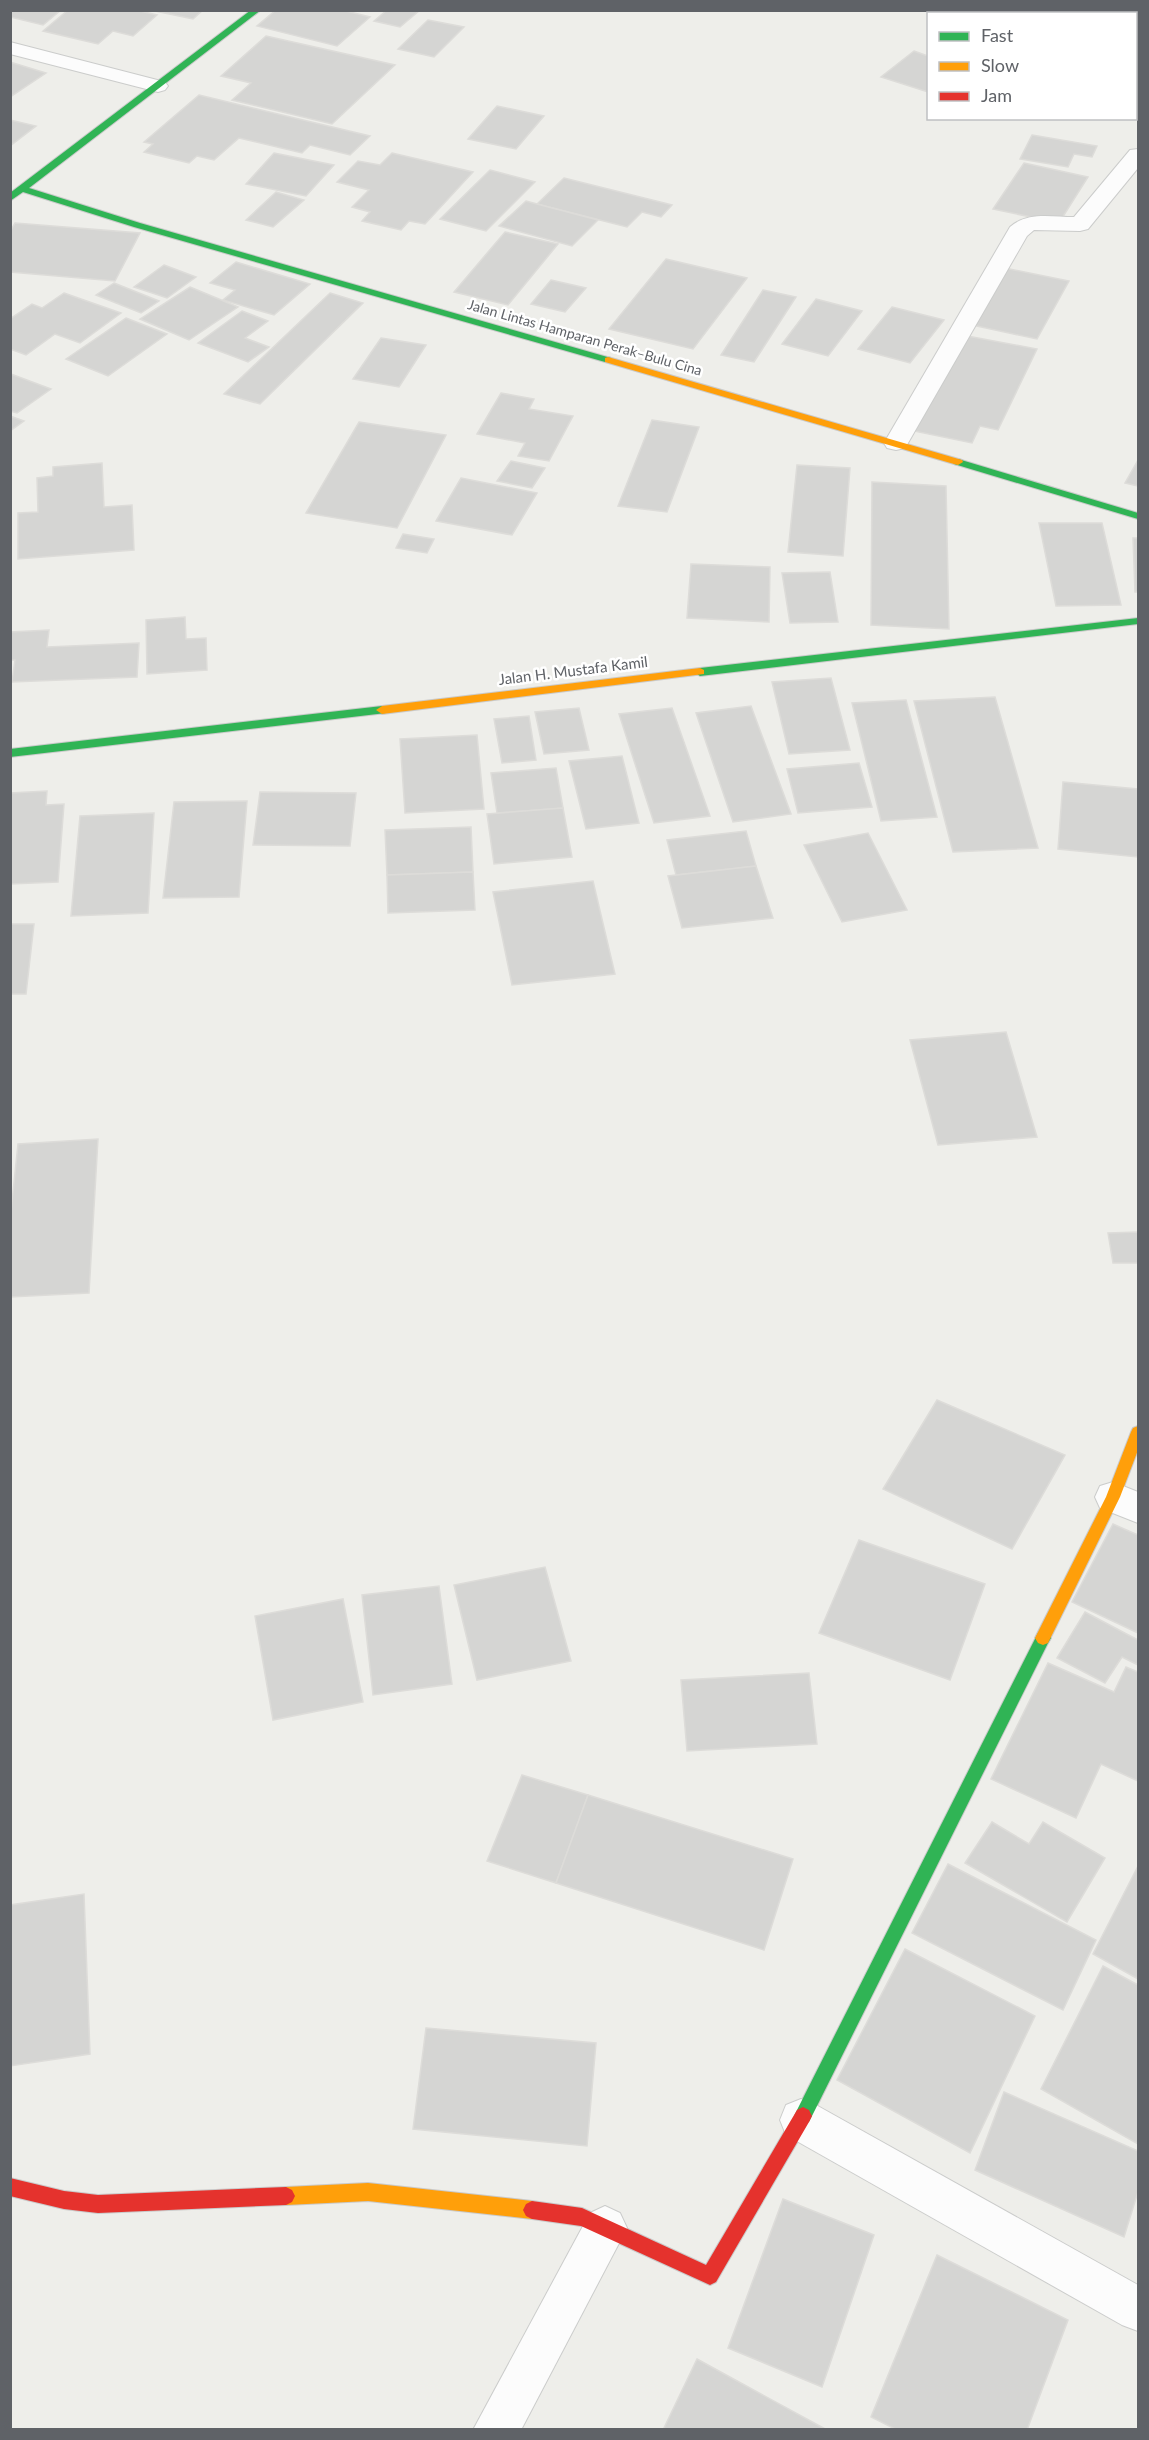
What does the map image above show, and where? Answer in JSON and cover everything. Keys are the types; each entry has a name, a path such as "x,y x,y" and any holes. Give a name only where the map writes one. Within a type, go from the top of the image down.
{"street":[{"path":"10,198 257,10"},
{"path":"10,48 158,86"},
{"path":"896,443 1018,232 1028,223 1080,224 1138,155"},
{"name":"Jalan Lintas Hamparan Perak–Bulu Cina","path":"23,189 137,225 896,443 1138,516"},
{"name":"Jalan H. Mustafa Kamil","path":"10,753 1138,621"},
{"path":"10,2187 64,2200 98,2204 368,2192 555,2212 582,2217 710,2276 801,2120 1126,1503 1138,1432"},
{"path":"801,2120 1138,2309"},
{"path":"496,2430 605,2228"}],"building":[{"path":"10,10 61,10 43,25 10,17"},
{"path":"68,10 136,10 157,15 133,36 113,31 98,44 43,31"},
{"path":"150,10 203,10 193,19"},
{"path":"276,10 342,10 370,17 337,46 257,26"},
{"path":"387,10 420,10 400,27 374,21"},
{"path":"428,20 464,27 434,57 398,49"},
{"path":"266,36 395,65 332,124 232,100 251,83 221,76"},
{"path":"914,51 927,56 927,92 881,77"},
{"path":"10,62 46,73 10,97"},
{"path":"1137,80 1138,80 1137,111"},
{"path":"199,95 370,136 350,155 310,145 302,153 239,138 214,160 197,156 189,163 144,152 153,144 144,142"},
{"path":"497,106 544,116 516,149 468,139"},
{"path":"10,120 36,126 10,146"},
{"path":"1032,135 1097,146 1092,157 1074,154 1068,167 1020,159"},
{"path":"274,153 334,165 306,196 246,184"},
{"path":"392,153 473,172 425,224 409,221 401,230 362,221 370,212 352,207 369,190 337,182 358,161 380,165"},
{"path":"1024,163 1088,177 1059,223 993,209"},
{"path":"490,170 535,182 486,231 440,219"},
{"path":"564,178 672,205 661,217 642,212 627,227 537,204"},
{"path":"276,192 304,200 273,227 246,220"},
{"path":"526,201 598,220 572,246 499,226"},
{"path":"15,223 140,233 115,281 10,272 10,232"},
{"path":"505,232 558,244 508,305 454,292"},
{"path":"666,259 747,278 693,349 609,329"},
{"path":"236,262 310,284 274,315 223,300 235,290 210,283"},
{"path":"164,265 196,277 167,298 134,287"},
{"path":"1005,268 1069,281 1037,339 972,325"},
{"path":"551,280 586,288 565,312 531,304"},
{"path":"114,283 159,301 141,313 96,295"},
{"path":"190,287 238,307 189,340 140,319"},
{"path":"763,290 796,297 754,362 721,355"},
{"path":"64,293 121,313 80,343 55,334 26,355 10,349 10,319 32,304 42,308"},
{"path":"330,293 363,303 260,404 224,394"},
{"path":"816,299 862,311 828,356 782,344"},
{"path":"892,307 944,320 910,363 858,349"},
{"path":"242,311 268,321 245,338 269,347 248,362 198,343"},
{"path":"126,318 167,334 108,376 66,359"},
{"path":"962,335 1037,349 998,430 980,426 972,443 914,431"},
{"path":"381,338 426,345 399,387 353,379"},
{"path":"10,374 51,389 17,413 10,411"},
{"path":"501,393 534,399 529,409 573,416 549,461 518,456 525,443 477,434"},
{"path":"10,416 24,421 10,431"},
{"path":"652,420 699,427 667,512 618,506"},
{"path":"359,422 446,435 397,528 306,513"},
{"path":"1138,460 1138,486 1125,483"},
{"path":"511,461 545,468 532,488 497,481"},
{"path":"102,463 104,507 132,505 134,550 18,559 18,513 38,512 37,478 53,476 53,467"},
{"path":"797,465 850,468 843,556 788,552"},
{"path":"461,478 537,493 512,535 436,521"},
{"path":"872,482 946,486 949,629 871,625"},
{"path":"1039,523 1102,523 1121,605 1056,606"},
{"path":"403,534 434,539 427,553 396,548"},
{"path":"1133,538 1138,538 1138,592 1135,592"},
{"path":"691,564 770,567 769,622 687,618"},
{"path":"830,572 838,622 790,623 782,573"},
{"path":"185,617 186,639 206,638 207,670 147,674 146,620"},
{"path":"49,630 47,647 139,643 137,677 12,682 15,660 10,660 10,632"},
{"path":"831,678 850,750 789,754 772,682"},
{"path":"995,697 1038,848 953,852 914,701"},
{"path":"906,700 937,817 881,821 852,703"},
{"path":"751,706 791,814 733,822 696,713"},
{"path":"579,708 589,750 544,754 535,712"},
{"path":"672,708 710,816 654,823 619,714"},
{"path":"529,716 536,760 502,763 494,719"},
{"path":"477,735 484,809 405,813 400,739"},
{"path":"622,756 639,823 586,829 569,761"},
{"path":"859,763 872,807 798,813 787,769"},
{"path":"556,768 563,808 497,813 491,773"},
{"path":"1063,782 1138,789 1138,857 1058,849"},
{"path":"47,791 46,805 64,804 58,882 10,884 10,793"},
{"path":"260,792 356,793 350,846 253,845"},
{"path":"247,801 239,897 163,898 174,802"},
{"path":"563,808 572,857 494,864 487,814"},
{"path":"154,813 148,913 71,916 80,816"},
{"path":"471,827 473,872 387,875 385,830"},
{"path":"746,831 756,866 676,875 667,840"},
{"path":"868,833 907,910 842,922 804,845"},
{"path":"756,866 773,918 682,928 668,876"},
{"path":"473,872 475,910 388,913 387,875"},
{"path":"593,881 615,974 512,985 493,892"},
{"path":"10,924 34,924 26,994 10,994"},
{"path":"1006,1032 1037,1137 938,1145 910,1040"},
{"path":"98,1139 89,1293 10,1297 10,1221 18,1144"},
{"path":"1138,1232 1138,1263 1113,1263 1108,1233"},
{"path":"937,1400 1065,1455 1012,1549 883,1489"},
{"path":"1113,1524 1138,1535 1138,1633 1072,1602"},
{"path":"859,1540 985,1584 950,1680 819,1633"},
{"path":"545,1567 571,1661 477,1680 454,1585"},
{"path":"439,1586 452,1684 373,1695 362,1595"},
{"path":"343,1599 363,1702 273,1720 255,1616"},
{"path":"1085,1612 1138,1640 1138,1665 1122,1657 1105,1683 1057,1658"},
{"path":"1048,1663 1114,1692 1126,1667 1138,1672 1138,1781 1101,1764 1076,1818 991,1779"},
{"path":"809,1673 817,1744 687,1751 681,1680"},
{"path":"522,1775 588,1795 556,1883 487,1861"},
{"path":"588,1795 793,1859 764,1950 556,1883"},
{"path":"992,1822 1029,1844 1043,1822 1105,1858 1067,1922 965,1863"},
{"path":"948,1864 1096,1940 1063,2010 912,1933"},
{"path":"1138,1866 1138,1979 1093,1954"},
{"path":"84,1894 90,2054 10,2066 10,1905"},
{"path":"905,1949 1035,2016 970,2153 837,2080"},
{"path":"1103,1966 1138,1985 1138,2144 1041,2089"},
{"path":"426,2028 596,2043 587,2146 413,2129"},
{"path":"1004,2092 1138,2151 1138,2192 1124,2237 975,2170"},
{"path":"783,2199 874,2235 822,2387 728,2348"},
{"path":"937,2255 1068,2320 1027,2430 897,2430 871,2417"},
{"path":"697,2359 827,2430 663,2430"}],"traffic: fast":[{"path":"10,198 257,10"},
{"path":"23,189 137,225 608,360"},
{"path":"958,462 1138,516"},
{"path":"700,672 1138,621"},
{"path":"10,753 382,710"},
{"path":"803,2116 1043,1638"}],"traffic: slow":[{"path":"608,360 958,462"},
{"path":"382,710 700,672"},
{"path":"1043,1638 1113,1497 1138,1432"},
{"path":"286,2196 368,2192 532,2210"}],"traffic: jam":[{"path":"532,2210 582,2217 710,2276 803,2116"},
{"path":"10,2187 64,2200 98,2204 286,2196"}]}
